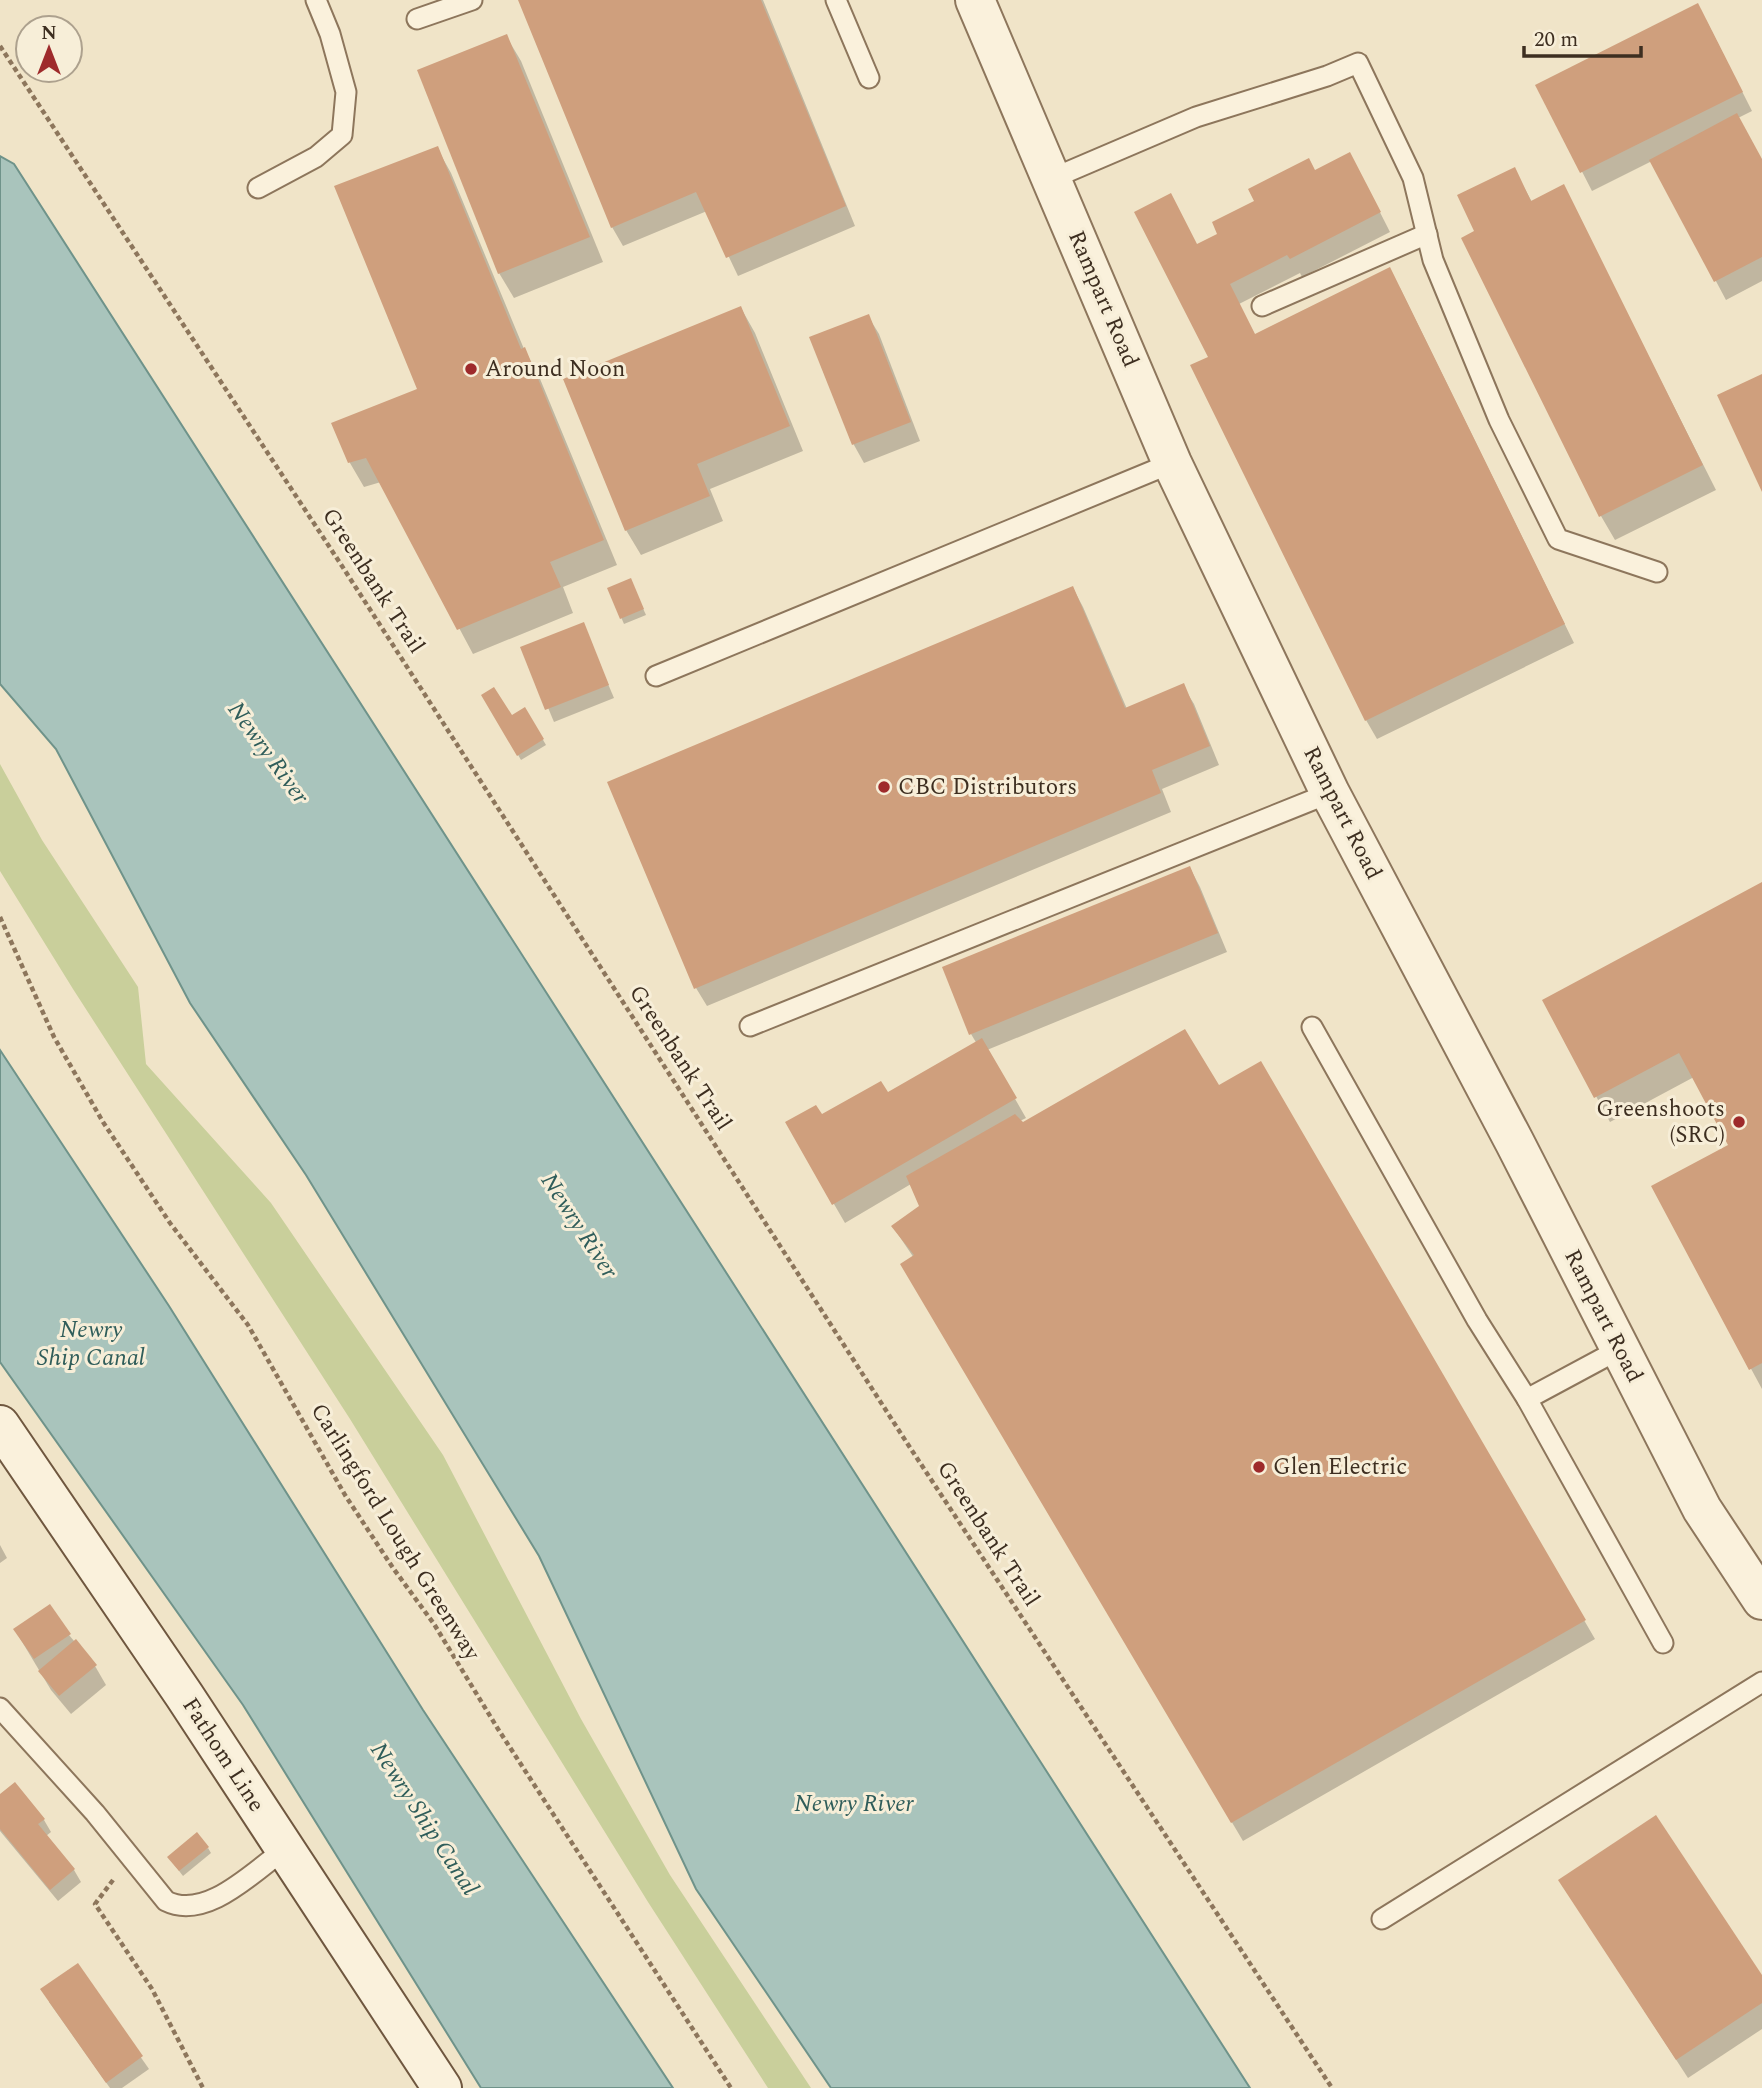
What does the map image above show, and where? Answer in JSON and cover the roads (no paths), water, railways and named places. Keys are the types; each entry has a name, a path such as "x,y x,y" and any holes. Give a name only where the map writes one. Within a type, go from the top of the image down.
{"street":[{"name":"Rampart Road","path":"975,0 1172,463 1330,793 1515,1143 1702,1509 1762,1600"},
{"name":"Fathom Line","path":"0,1425 184,1695 442,2088"}],"lane":[{"path":"258,188 316,156 342,135 345,92 330,34 316,0"},
{"path":"418,19 472,0"},
{"path":"836,0 869,78"},
{"path":"1051,178 1196,117 1327,76 1358,63 1413,178 1433,260 1499,420 1558,539 1657,572"},
{"path":"1262,306 1427,234"},
{"path":"656,676 1172,463"},
{"path":"750,1026 1330,793"},
{"path":"1312,1027 1477,1320 1527,1399 1663,1643"},
{"path":"1527,1399 1620,1349"},
{"path":"1382,1919 1762,1682"},
{"path":"0,1708 95,1813 166,1901 175,1906 188,1907 212,1902 285,1849"}],"water":[{"name":"Newry River","path":"0,156 14,164 1250,2088 831,2088 696,1889 539,1556 306,1175 190,1003 56,749 0,684"},
{"name":"Newry Ship Canal","path":"0,1050 169,1306 423,1710 673,2088 481,2088 243,1705 0,1362"}],"place":[{"name":"Around Noon","path":"471,369"},
{"name":"CBC Distributors","path":"884,787"},
{"name":"Greenshoots (SRC)","path":"1739,1122"},
{"name":"Glen Electric","path":"1259,1467"}]}
